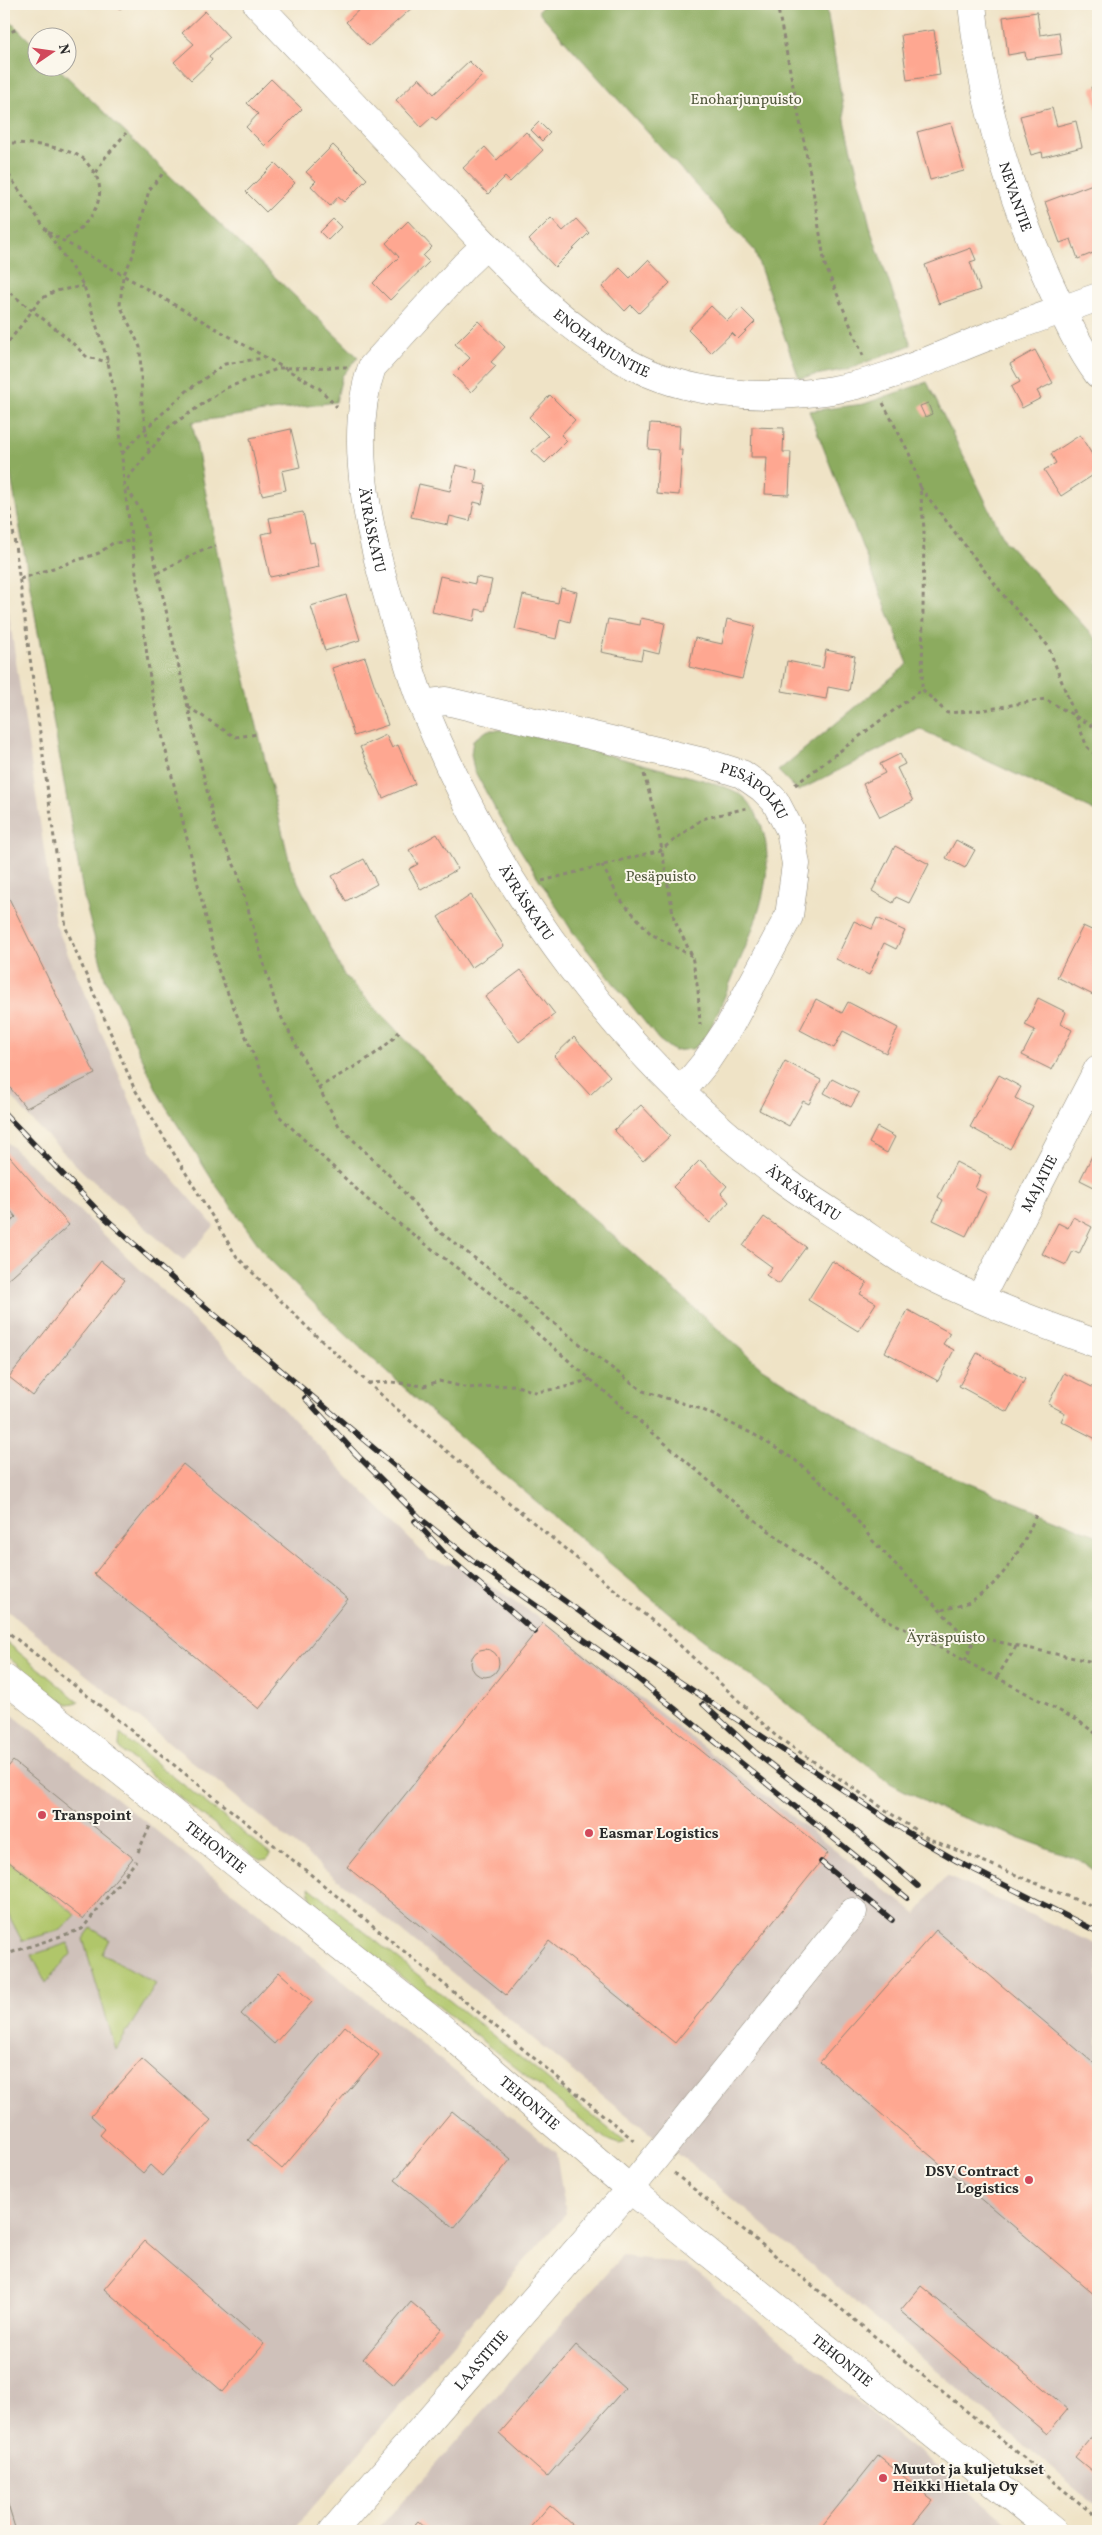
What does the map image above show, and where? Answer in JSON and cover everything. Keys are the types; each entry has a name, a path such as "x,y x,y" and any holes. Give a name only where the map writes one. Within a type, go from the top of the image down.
{"street":[{"name":"ENOHARJUNTIE","path":"257,4 486,245 528,286 588,337 629,363 668,379 723,392 761,394 828,391 872,380 1035,318 1098,297"},
{"name":"NEVANTIE","path":"972,4 983,79 997,140 1032,246 1062,310 1087,358 1098,374"},
{"name":"ÄYRÄSKATU","path":"486,245 465,264 372,367 366,383 360,462 390,604 422,704 484,833 546,933 599,1005 682,1091 723,1130 786,1182 931,1277 1014,1314 1098,1344"},
{"name":"PESÄPOLKU","path":"422,704 446,702 704,762 742,774 775,800 790,830 796,864 789,916 729,1027 705,1063 682,1091"},
{"name":"MAJATIE","path":"980,1298 1098,1069"},
{"name":"TEHONTIE","path":"4,1678 453,2037 630,2189 1053,2531"},
{"name":"LAASTITIE","path":"333,2531 630,2189 853,1912"}],"path":[{"path":"777,4 812,178 825,264 872,380 909,453 920,486 924,529 922,689 947,712 984,710 1046,699 1098,729"},
{"path":"4,34 18,29"},
{"path":"96,173 104,159 126,133"},
{"path":"4,143 46,146 81,157 96,173 100,195 91,218 77,234 62,240"},
{"path":"4,168 84,286 108,362 119,416 124,483 152,693 219,972 279,1116 368,1200 491,1294 751,1516 882,1617 997,1678 1098,1735"},
{"path":"149,453 142,404 140,347 120,305 123,276 132,258 149,190 165,171"},
{"path":"48,232 280,368 319,388 361,432"},
{"path":"4,348 41,298 55,291 84,286"},
{"path":"4,288 87,357 108,362"},
{"path":"122,455 188,390 225,364 264,358"},
{"path":"124,483 169,427 226,388 280,368 372,367"},
{"path":"124,483 141,511 215,826 237,871 277,1008 339,1126 390,1176 437,1230 500,1277 590,1352 643,1391 702,1409 754,1435 795,1460 843,1502 872,1540 942,1610 959,1630 1016,1645 1098,1662"},
{"path":"4,485 11,515 20,579 66,928 131,1079 238,1257 311,1331 416,1426 667,1633 776,1736 927,1838 1098,1909"},
{"path":"920,486 1005,597 1048,646 1087,747 1098,757"},
{"path":"20,579 99,553 113,543 132,541"},
{"path":"157,573 202,550 216,546"},
{"path":"517,887 661,850 702,819 775,800 922,689"},
{"path":"188,706 235,737 259,734"},
{"path":"650,749 644,774 657,822 674,919 692,956 705,1063"},
{"path":"602,865 619,898 651,934 692,956"},
{"path":"318,1088 372,1057 388,1045 399,1032"},
{"path":"368,1383 391,1382 424,1386 439,1381 468,1388 514,1385 535,1392 562,1388 591,1379"},
{"path":"942,1610 970,1602 993,1585 1019,1548 1037,1512"},
{"path":"4,1628 304,1869 1098,2518"},
{"path":"965,1661 976,1635"},
{"path":"997,1678 1016,1645"},
{"path":"1092,1730 1098,1728"},
{"path":"138,1852 148,1829 155,1824"},
{"path":"4,1955 82,1929 136,1861"}],"shaded area":[{"path":"4,581 55,923 153,1155 214,1226 183,1261 84,1173 33,1122 4,1087"},
{"path":"4,1139 237,1362 430,1560 467,1569 537,1616 916,1914 946,1876 1098,1945 1098,2507 699,2170 633,2120 4,1608"},
{"path":"4,1708 556,2153 566,2213 292,2531 4,2531"},
{"path":"622,2256 686,2264 1017,2531 376,2531"}],"green space":[{"name":"Enoharjunpuisto","path":"545,4 826,4 846,125 872,234 911,345 848,369 799,378 754,250 538,11"},
{"name":"Äyräspuisto","path":"4,15 28,39 28,78 68,78 358,357 342,376 336,402 192,422 225,593 291,868 344,975 477,1115 762,1368 903,1456 1098,1536 1098,1873 1078,1859 939,1809 890,1783 675,1618 443,1423 341,1330 268,1258 213,1181 160,1097 105,978 84,898 4,436"},
{"path":"927,382 1005,541 1098,641 1098,813 920,729 798,791 778,771 908,664 809,411 864,404"},
{"name":"Pesäpuisto","path":"488,730 509,730 540,737 703,780 733,790 748,801 760,822 766,843 767,866 764,889 751,934 703,1042 692,1049 674,1051 659,1040 572,931 500,818 474,770 471,754 473,740"},
{"path":"4,1640 79,1702 69,1704 60,1700 4,1654"},
{"path":"120,1734 271,1855 267,1859 260,1860 253,1856 124,1753 119,1746"},
{"path":"4,1858 76,1915 61,1930 22,1941 4,1906"},
{"path":"309,1887 625,2142 619,2144 607,2140 316,1909 311,1901"},
{"path":"91,1928 109,1939 102,1954 156,1984 116,2050 83,1939"},
{"path":"68,1943 71,1954 46,1983 32,1955"}],"building":[{"path":"114,4 126,4 120,9"},
{"path":"365,4 373,4 381,12 389,4 412,4 414,6 369,46 346,22"},
{"path":"205,11 229,37 209,56 212,60 191,80 174,62 194,44 182,33"},
{"path":"1037,12 1040,35 1059,32 1062,54 1026,59 1025,52 1008,55 1003,17"},
{"path":"934,30 940,75 907,80 901,35"},
{"path":"469,61 483,75 436,120 432,117 421,127 396,100 419,78 434,94"},
{"path":"271,79 302,109 265,146 246,127 258,114 247,103"},
{"path":"1098,85 1098,113 1091,87"},
{"path":"1052,108 1057,126 1076,121 1082,147 1043,157 1042,152 1031,155 1020,116"},
{"path":"539,122 550,133 542,141 531,130"},
{"path":"951,123 964,171 930,180 917,132"},
{"path":"526,132 543,150 510,182 505,177 488,194 463,168 485,147 497,160"},
{"path":"333,145 367,179 344,202 338,197 330,206 311,186 316,181 306,172"},
{"path":"275,163 295,183 266,212 246,192"},
{"path":"1098,182 1098,251 1078,259 1071,239 1060,243 1045,202"},
{"path":"551,218 563,231 576,219 589,233 555,267 529,240"},
{"path":"333,219 341,227 328,240 320,232"},
{"path":"408,221 432,247 423,256 429,262 390,300 373,283 399,257 386,243"},
{"path":"971,248 976,260 970,262 980,290 939,304 925,265"},
{"path":"648,260 670,283 639,313 631,305 625,311 602,287 620,268 630,278"},
{"path":"711,306 727,321 741,308 755,322 738,339 732,333 711,353 688,330"},
{"path":"478,321 505,347 491,362 496,366 471,392 453,375 470,358 455,344"},
{"path":"1035,350 1053,383 1037,391 1041,398 1022,408 1011,387 1020,382 1010,364"},
{"path":"550,395 575,420 561,435 567,441 545,463 532,451 548,436 529,417"},
{"path":"928,403 932,414 925,417 920,406"},
{"path":"650,424 680,426 679,450 682,450 679,495 656,493 659,450 648,449"},
{"path":"752,427 784,428 783,452 791,452 789,495 765,494 767,457 751,457"},
{"path":"291,429 300,467 282,471 286,490 262,495 250,438"},
{"path":"1080,435 1098,464 1098,472 1061,496 1044,470 1056,463 1051,454"},
{"path":"456,465 477,470 475,483 486,485 482,504 474,502 470,521 450,516 448,525 411,517 419,484 450,491"},
{"path":"303,512 310,543 314,542 319,567 270,577 261,534 272,532 269,518"},
{"path":"440,576 475,584 476,577 492,580 485,611 476,609 474,621 432,612"},
{"path":"561,588 577,592 570,622 560,619 556,639 515,629 523,595 558,603"},
{"path":"346,595 360,640 325,651 311,606"},
{"path":"641,618 665,623 659,654 643,650 641,660 601,652 608,619 640,625"},
{"path":"727,619 755,626 742,679 689,667 695,638 722,644"},
{"path":"826,650 855,656 849,691 828,687 826,699 782,691 787,661 823,668"},
{"path":"365,657 388,725 354,736 332,668"},
{"path":"386,735 392,748 398,745 415,784 383,798 360,747"},
{"path":"900,754 905,764 897,768 913,801 880,817 863,784 885,773 880,764"},
{"path":"437,834 458,869 421,890 409,869 418,864 409,850"},
{"path":"956,840 975,850 965,868 946,858"},
{"path":"1098,841 1098,852 1094,850"},
{"path":"895,846 929,864 909,903 896,897 893,903 872,891"},
{"path":"364,859 377,884 346,901 332,876"},
{"path":"4,888 95,1074 26,1108 4,1080"},
{"path":"471,895 504,946 471,968 438,917"},
{"path":"877,918 905,931 896,949 884,943 869,975 836,959 854,921 872,929"},
{"path":"1083,926 1098,933 1098,984 1093,995 1057,977"},
{"path":"521,970 555,1014 519,1042 485,997"},
{"path":"1038,998 1066,1012 1061,1024 1072,1030 1052,1070 1022,1055 1035,1030 1025,1025"},
{"path":"816,999 842,1013 848,1002 898,1028 886,1053 843,1031 834,1048 800,1030"},
{"path":"574,1037 610,1076 590,1095 554,1056"},
{"path":"785,1061 821,1080 809,1104 803,1101 789,1126 759,1110"},
{"path":"999,1075 1021,1087 1015,1098 1033,1107 1010,1149 970,1127"},
{"path":"832,1079 859,1093 851,1107 824,1093"},
{"path":"641,1105 670,1136 643,1161 614,1130"},
{"path":"877,1127 895,1137 887,1153 869,1143"},
{"path":"1098,1144 1098,1189 1080,1180"},
{"path":"4,1150 69,1225 4,1283 4,1229 16,1217 4,1203"},
{"path":"700,1160 727,1186 721,1193 729,1202 710,1223 673,1187"},
{"path":"956,1162 981,1175 975,1188 987,1194 966,1236 933,1220 943,1200 938,1197"},
{"path":"764,1217 806,1247 779,1284 766,1275 772,1267 743,1246"},
{"path":"1073,1217 1092,1227 1079,1254 1073,1251 1066,1265 1042,1254 1058,1223 1068,1228"},
{"path":"101,1261 125,1280 33,1396 9,1377"},
{"path":"832,1261 867,1282 860,1294 876,1303 858,1331 808,1300"},
{"path":"908,1310 950,1333 943,1344 954,1350 938,1381 885,1352"},
{"path":"977,1353 1025,1379 1007,1412 959,1386"},
{"path":"1064,1373 1098,1390 1096,1398 1098,1399 1098,1440 1061,1421 1065,1413 1048,1404"},
{"path":"183,1464 348,1599 259,1709 94,1574"},
{"name":"Easmar Logistics","path":"543,1623 828,1853 675,2043 549,1941 506,1995 347,1867"},
{"path":"485,1649 495,1653 499,1663 495,1673 485,1677 475,1673 471,1663 475,1653"},
{"name":"Transpoint","path":"13,1761 133,1858 83,1919 4,1858 4,1772"},
{"name":"DSV Contract Logistics","path":"936,1930 1098,2067 1098,2294 1096,2296 820,2062"},
{"path":"279,1972 312,2002 274,2044 241,2014"},
{"path":"345,2026 379,2055 282,2169 248,2140"},
{"path":"142,2059 211,2120 162,2176 150,2165 143,2173 100,2135 105,2129 91,2116"},
{"path":"452,2111 511,2159 454,2228 395,2180"},
{"path":"145,2241 264,2344 223,2392 104,2289"},
{"path":"921,2286 1068,2409 1047,2434 900,2311"},
{"path":"411,2302 442,2328 393,2385 363,2359"},
{"path":"576,2345 625,2388 547,2477 499,2434"},
{"path":"1098,2429 1098,2476 1075,2457"},
{"name":"Muutot ja kuljetukset Heikki Hietala Oy","path":"878,2456 933,2500 908,2531 818,2531"},
{"path":"4,2492 16,2531 4,2531"},
{"path":"550,2505 580,2531 527,2531"},
{"path":"418,2521 429,2531 409,2531"}],"railway":[{"path":"4,1113 102,1215 184,1289 500,1554 638,1654 905,1831 957,1861 1098,1932"},
{"path":"305,1398 357,1455"},
{"path":"353,1451 421,1519 472,1560 631,1673 907,1898"},
{"path":"415,1521 446,1555 535,1632"},
{"path":"703,1704 756,1753 852,1828 918,1886"},
{"path":"821,1862 892,1920"}],"place":[{"name":"Transpoint","path":"42,1815"},
{"name":"Easmar Logistics","path":"589,1833"},
{"name":"DSV Contract Logistics","path":"1029,2180"},
{"name":"Muutot ja kuljetukset Heikki Hietala Oy","path":"883,2478"}]}
